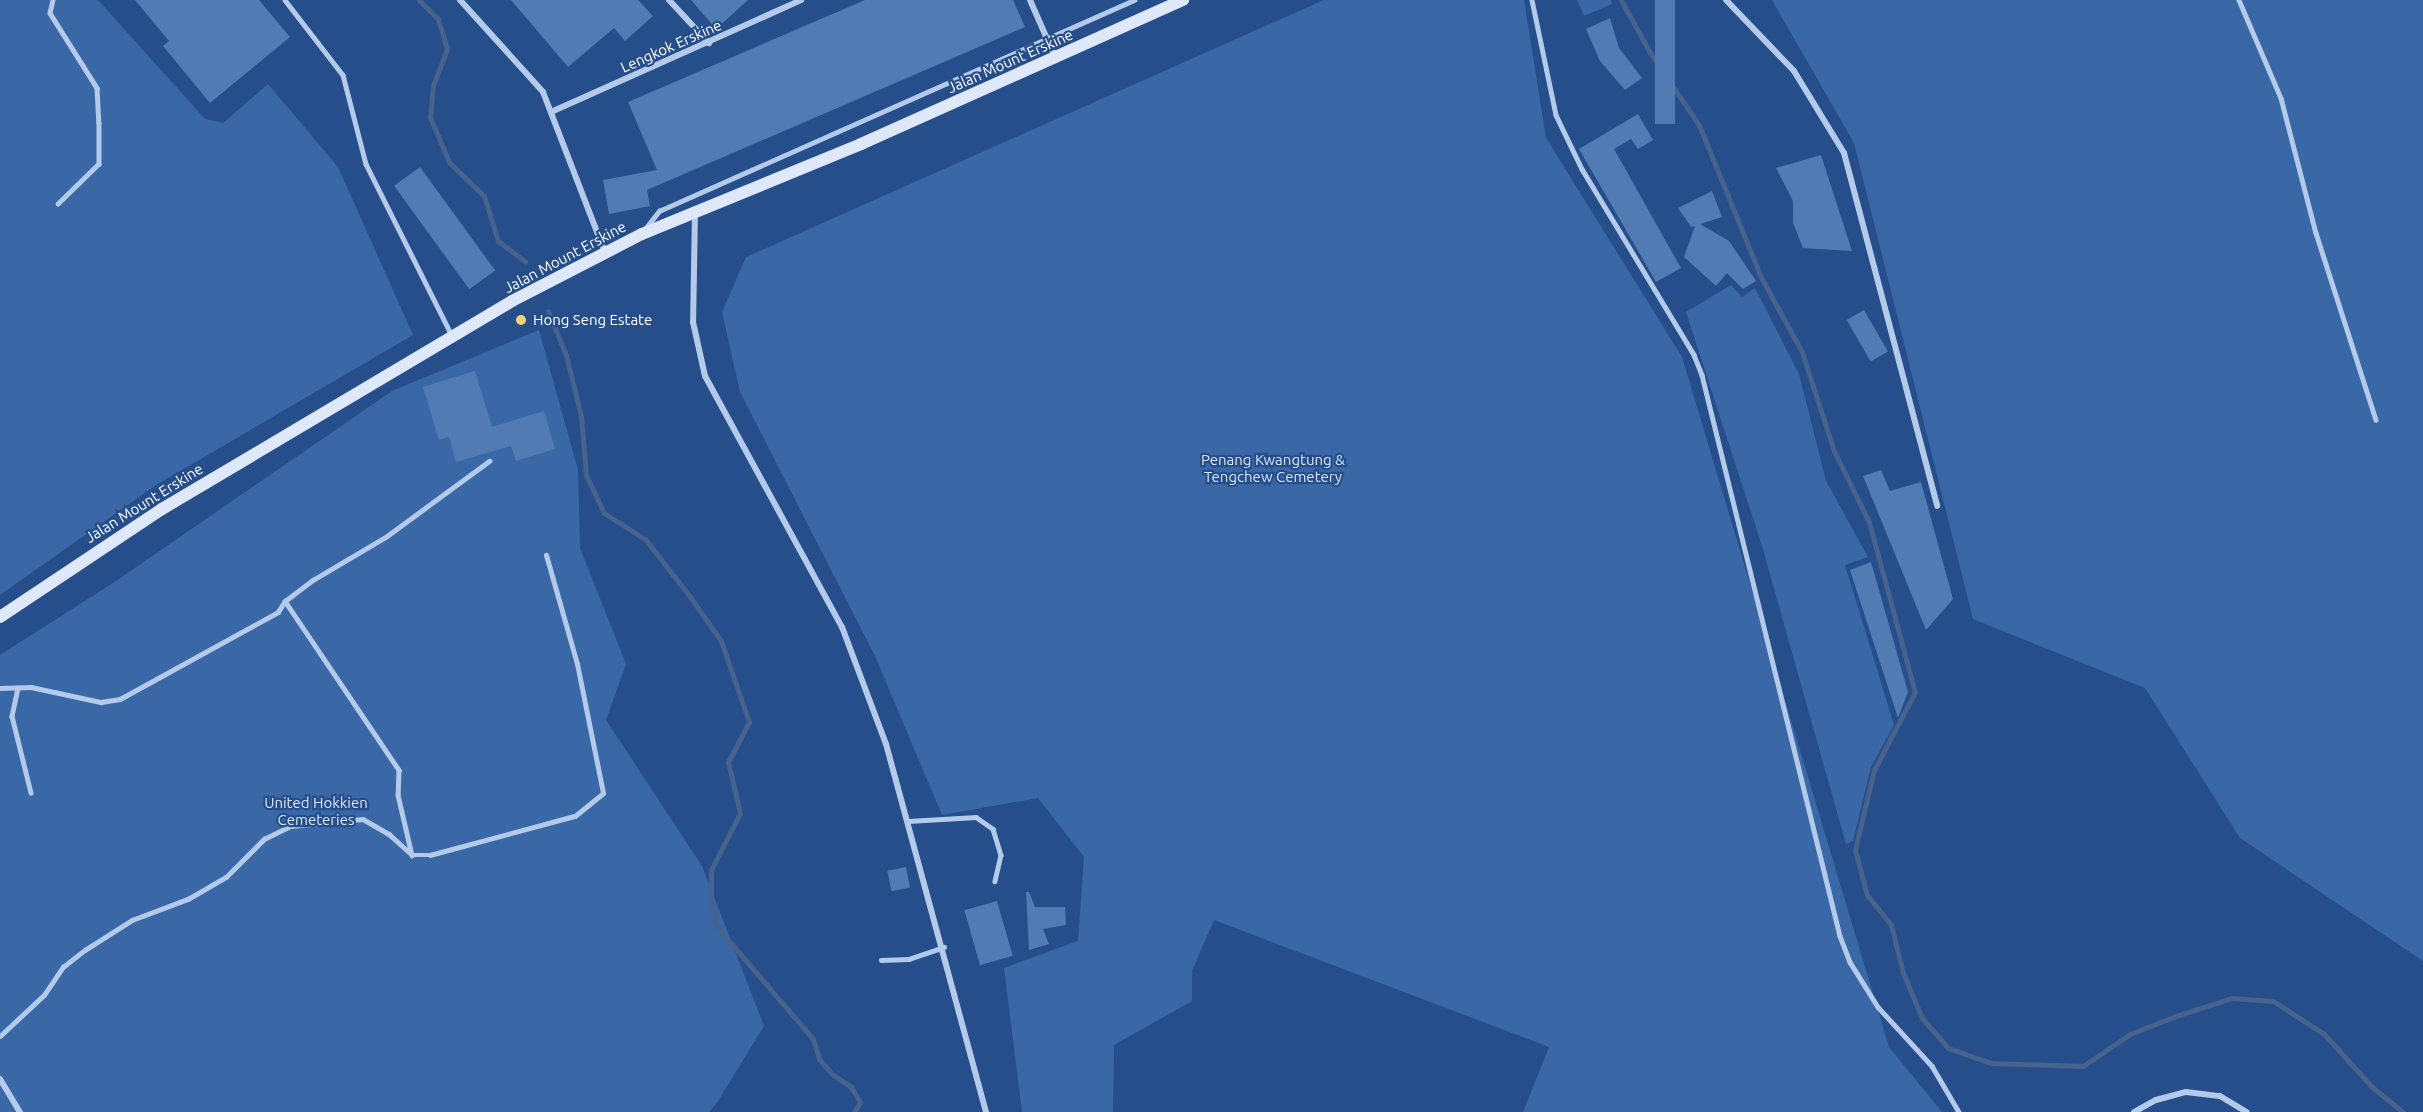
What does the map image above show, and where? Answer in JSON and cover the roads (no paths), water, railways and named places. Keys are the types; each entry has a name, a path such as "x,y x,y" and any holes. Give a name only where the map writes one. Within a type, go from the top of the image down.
{"main road":[{"name":"Jalan Mount Erskine","path":"0,617 162,509 451,334 642,234 861,144 1183,0"}],"street":[{"path":"459,0 540,88 606,253"},
{"path":"669,0 709,43"},
{"name":"Lengkok Erskine","path":"551,112 801,0"},
{"path":"1030,0 1055,57"},
{"path":"1726,0 1794,71 1844,153 1937,506"},
{"path":"695,212 693,322 705,376 842,627 886,744 944,947 986,1112"},
{"path":"0,1079 20,1112"},
{"path":"2134,1112 2156,1100 2186,1092 2220,1096 2247,1112"}],"lane":[{"path":"53,0 50,13 97,88 99,123 99,164 58,204"},
{"path":"285,0 343,75 366,164 451,334"},
{"path":"642,234 659,211 1134,0"},
{"path":"1532,0 1556,116 1582,169 1694,355 1702,375 1840,936 1850,962 1878,1007 1932,1066 1959,1112"},
{"path":"2239,0 2281,98 2316,233 2376,420"},
{"path":"0,688 18,687 101,702 120,699 278,612 285,601 387,536 489,461"},
{"path":"412,855 468,847 575,816 603,793 577,664 546,555"},
{"path":"285,601 399,770 398,795 412,855"},
{"path":"18,687 12,716 30,793"},
{"path":"908,821 976,817 993,829 1000,855 995,881"},
{"path":"0,1036 44,995 63,967 85,950 132,920 188,898 226,877 264,839 291,826 363,819 389,834 412,855"},
{"path":"881,960 909,959 944,947"}],"waterway":[{"path":"419,0 438,19 447,49 433,85 430,117 449,162 484,196 498,241 525,261"},
{"path":"1621,0 1649,51 1699,125 1762,279 1802,352 1834,451 1869,522 1915,692 1874,770 1855,850 1867,895 1891,925 1903,973 1922,1018 1948,1048 1991,1063 2083,1066 2130,1034 2176,1016 2232,998 2273,1001 2324,1034 2372,1087 2403,1112"},
{"path":"548,311 566,355 581,416 586,475 604,513 646,540 721,641 749,722 728,762 740,813 711,870 711,906 718,928 813,1039 819,1059 832,1074 851,1087 860,1102 854,1112"}],"place":[{"name":"Hong Seng Estate","path":"521,320"}],"park label":[{"name":"Penang Kwangtung & Tengchew Cemetery","path":"1273,468"},
{"name":"United Hokkien Cemeteries","path":"316,810"}]}
